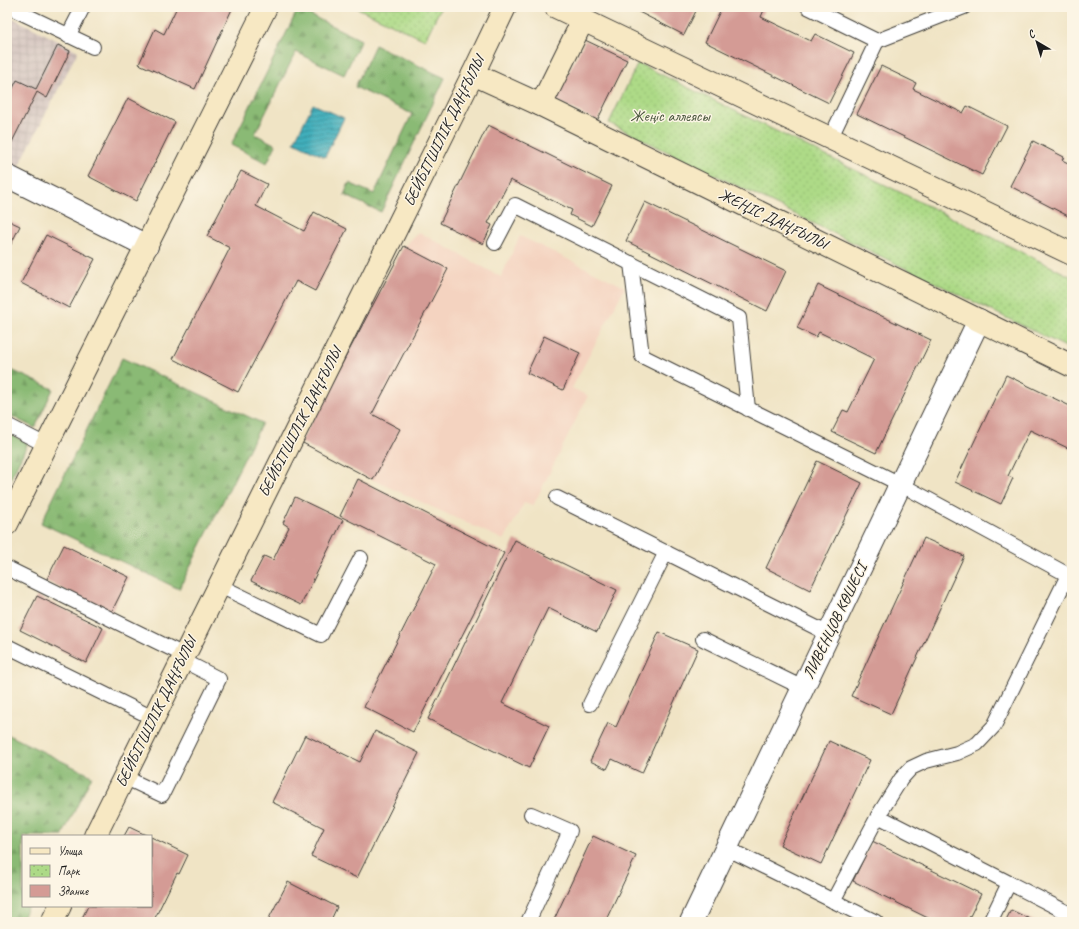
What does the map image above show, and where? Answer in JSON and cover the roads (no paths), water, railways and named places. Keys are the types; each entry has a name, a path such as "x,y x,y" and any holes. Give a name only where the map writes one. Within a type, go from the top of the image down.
{"main road":[{"path":"7,524 266,7"},
{"name":"БЕЙБІТШІЛІК ДАҢҒЫЛЫ","path":"95,835 505,7"},
{"path":"556,7 1072,254"},
{"path":"541,105 583,20"},
{"name":"ЖЕҢІС ДАҢҒЫЛЫ","path":"473,74 541,105 1072,366"},
{"path":"52,922 60,907"}],"street":[{"path":"7,176 147,246"},
{"name":"ЛИВЕНЦОВ КӨШЕСІ","path":"691,922 978,320"}],"lane":[{"path":"9,7 93,48"},
{"path":"68,36 83,7"},
{"path":"808,7 877,41"},
{"path":"830,139 877,41 964,7"},
{"path":"495,243 515,205 739,318 748,409"},
{"path":"631,263 642,356 900,484 1070,576 994,726 977,744 957,753 926,760 911,768 901,779 878,816 833,901"},
{"path":"7,425 46,445"},
{"path":"557,498 829,634"},
{"path":"590,704 666,552"},
{"path":"218,585 321,635 361,558"},
{"path":"7,568 183,658 220,679 162,795 124,777"},
{"path":"704,639 803,688"},
{"path":"7,646 153,718"},
{"path":"528,922 570,831 531,814"},
{"path":"878,816 1072,915"},
{"path":"726,848 876,922"},
{"path":"990,922 1009,883"}],"water":[{"path":"313,104 344,118 325,157 294,142"}],"park label":[{"name":"Жеңіс аллеясы","path":"670,116"}]}
